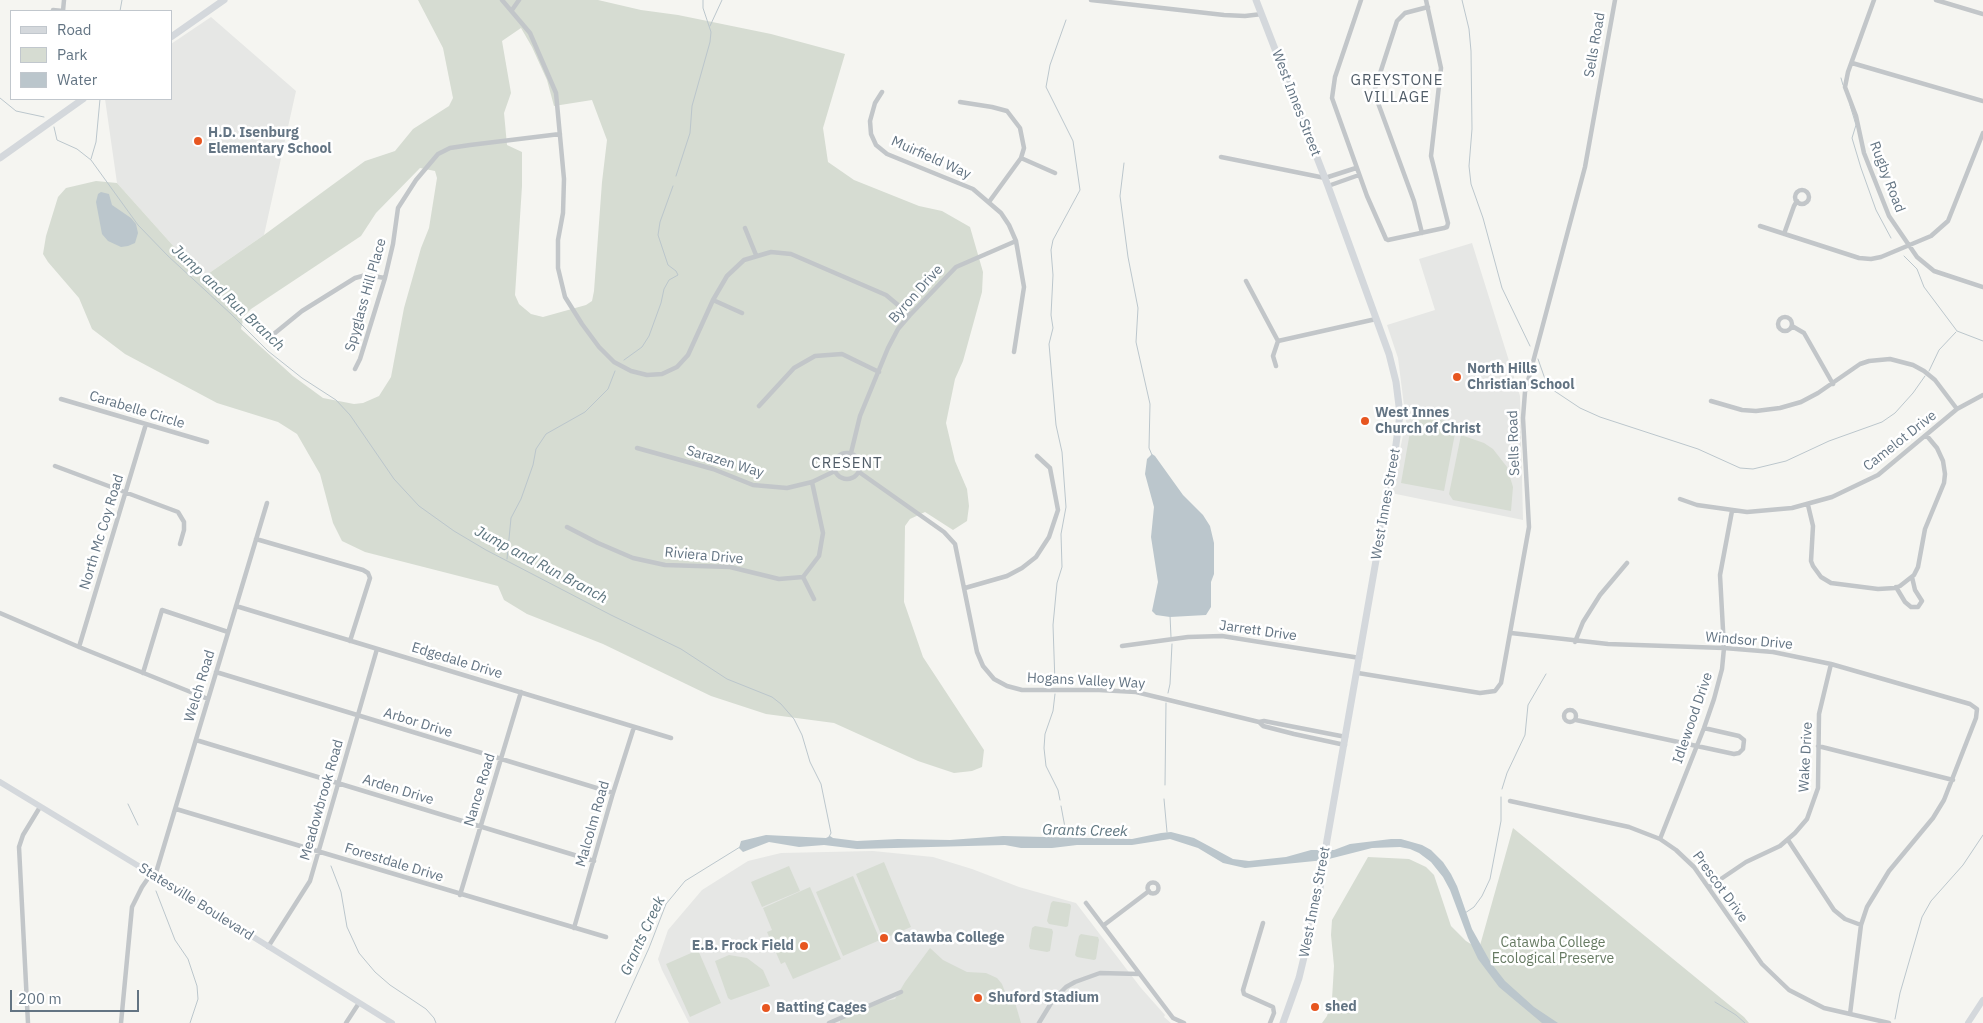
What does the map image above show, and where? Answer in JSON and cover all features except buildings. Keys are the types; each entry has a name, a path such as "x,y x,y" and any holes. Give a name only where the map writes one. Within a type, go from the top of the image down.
{"main road":[{"path":"172,36 224,0"},
{"name":"West Innes Street","path":"1256,0 1328,186 1389,354 1396,382 1399,429 1323,870 1307,949 1292,1000 1282,1023"},
{"path":"0,158 78,100"},
{"name":"Statesville Boulevard","path":"0,782 392,1023"},
{"path":"1968,1023 1983,1000"}],"street":[{"path":"502,0 530,33 556,93 564,179 563,213 558,240 558,268 565,297 599,347 614,362 631,371 646,375 669,371 677,367 688,356 713,300 733,268 744,260 771,252 792,254 886,295 910,315"},
{"path":"512,10 519,0"},
{"path":"1091,0 1224,15 1245,16 1262,14"},
{"path":"1361,0 1331,93 1356,168 1388,240 1444,228 1448,223 1431,156 1441,68 1426,0"},
{"name":"Sells Road","path":"1358,673 1480,693 1490,693 1497,690 1501,683 1529,527 1523,418 1525,392 1585,167 1615,0"},
{"name":"Rugby Road","path":"1874,0 1852,63 1846,87 1856,116 1864,154 1889,216 1924,264 1934,271 1983,287"},
{"path":"1936,0 1983,14"},
{"path":"1422,233 1414,201 1374,92 1397,21 1405,13 1428,7"},
{"path":"1852,63 1983,101"},
{"name":"Muirfield Way","path":"882,92 875,103 870,121 871,134 876,145 887,154 973,189 1001,213 1016,241 1024,287 1014,352"},
{"path":"960,102 1007,111 1020,128 1024,148 1021,158 989,202"},
{"path":"1760,226 1865,259 1881,257 1931,236 1948,221 1983,133"},
{"name":"Spyglass Hill Place","path":"355,369 360,359 385,278 393,244 398,208 416,180 438,154 450,148 560,134"},
{"path":"1221,157 1324,178 1356,168"},
{"path":"1021,158 1054,173"},
{"path":"1328,186 1359,175"},
{"path":"1784,234 1797,202"},
{"path":"745,228 756,255"},
{"name":"Byron Drive","path":"851,453 860,416 888,348 898,329 956,267 1016,241"},
{"path":"275,333 302,312 355,278 366,275 385,278"},
{"path":"1246,281 1278,342 1273,356 1276,366"},
{"path":"713,300 742,313"},
{"path":"1278,342 1376,319"},
{"path":"1792,326 1804,333 1833,384"},
{"path":"759,406 794,368 815,356 842,354 879,372"},
{"path":"1711,402 1742,410 1768,410 1801,402 1833,384 1860,364 1879,360 1901,361 1912,365 1930,376 1957,409"},
{"name":"Camelot Drive","path":"1680,499 1697,505 1732,511 1768,510 1808,505 1832,497 1878,475 1928,436 1957,409 1983,394"},
{"name":"Carabelle Circle","path":"61,399 207,442"},
{"name":"North Mc Coy Road","path":"78,647 146,424"},
{"path":"1808,505 1813,526 1812,561 1813,566 1821,577 1831,582 1878,589 1896,588 1912,577 1918,567 1925,529 1944,483 1945,474 1941,454 1928,436"},
{"name":"Sarazen Way","path":"637,448 713,469 753,485 787,488 812,482 835,470"},
{"path":"851,453 860,461 859,472 853,478 844,479 835,470 836,458 843,454 851,453"},
{"path":"965,588 1006,576 1022,568 1036,557 1049,536 1058,510 1050,468 1037,456"},
{"path":"55,466 178,512 184,522 180,544"},
{"name":"Hogans Valley Way","path":"859,472 950,538 958,550 977,652 983,666 994,679 1007,686 1022,690 1136,692 1259,722 1264,721 1346,737"},
{"path":"812,482 822,533 819,556 803,577 814,599"},
{"name":"Welch Road","path":"121,1023 132,907 142,887 153,875 176,809 267,503"},
{"name":"Idlewood Drive","path":"1660,839 1704,728 1716,690 1724,648 1720,575 1732,511"},
{"name":"Riviera Drive","path":"567,527 598,544 638,559 665,565 730,567 779,579 803,577"},
{"path":"256,539 368,573 370,578 350,641"},
{"path":"1575,642 1583,622 1600,595 1627,563"},
{"path":"1896,588 1905,602 1911,607 1918,607 1922,601 1915,590 1912,577"},
{"name":"Edgedale Drive","path":"236,606 671,738"},
{"path":"143,673 162,610 228,632"},
{"path":"0,613 78,647 208,698"},
{"name":"Windsor Drive","path":"1511,633 1575,642 1628,646 1724,648 1773,652 1831,664 1970,704 1977,709 1976,718 1953,780"},
{"name":"Jarrett Drive","path":"1122,646 1188,637 1222,636 1360,658"},
{"name":"Meadowbrook Road","path":"268,947 310,881 377,649"},
{"name":"Wake Drive","path":"1708,887 1746,862 1788,840 1801,827 1814,803 1818,788 1821,704 1831,664"},
{"name":"Arbor Drive","path":"216,672 613,793"},
{"name":"Nance Road","path":"460,895 521,692"},
{"path":"1576,720 1734,754 1739,753 1743,749 1744,740 1740,736 1704,728"},
{"name":"Hogans Valley Way","path":"1259,722 1263,726 1345,745"},
{"name":"Malcolm Road","path":"574,928 634,727"},
{"path":"1314,739 1316,732"},
{"name":"Arden Drive","path":"196,740 594,861"},
{"path":"1818,746 1953,780 1933,818 1880,884 1867,907 1861,925 1850,1014"},
{"name":"Prescot Drive","path":"1510,801 1629,827 1660,839 1684,857 1708,887 1762,964 1777,980 1797,995 1817,1005 1889,1023"},
{"path":"28,1023 19,847 23,835 40,806"},
{"name":"Forestdale Drive","path":"176,809 606,938"},
{"path":"1788,840 1834,910 1845,919 1861,925"},
{"path":"1104,925 1148,891"},
{"path":"1086,903 1173,1018 1184,1023"},
{"path":"1263,923 1243,990 1244,994 1274,1007 1270,1023"},
{"path":"1039,1023 1053,1000 1066,987 1075,982 1100,973 1139,974"},
{"path":"829,1023 901,992"},
{"path":"346,1023 359,1002"}],"shaded area":[{"name":"H.D. Isenburg Elementary School","path":"211,17 296,91 264,235 202,278 117,183 105,100 172,100 172,43"},
{"name":"North Hills Christian School","path":"1472,243 1520,396 1523,520 1391,493 1406,421 1398,358 1387,325 1435,310 1419,259"},
{"name":"Catawba College","path":"873,851 933,857 972,869 1019,887 1076,903 1141,988 1171,1023 689,1023 658,959 668,930 702,890 748,861 781,853"}],"green space":[{"path":"418,0 598,0 641,10 678,15 771,34 845,54 823,128 828,162 854,180 919,206 942,211 970,227 983,272 982,292 963,361 955,379 946,423 955,461 967,489 969,506 967,521 953,530 925,512 910,519 905,526 904,602 923,657 984,750 982,767 972,771 954,773 918,761 834,723 766,714 711,696 603,644 527,614 504,600 498,586 365,552 342,541 333,523 320,474 297,434 278,422 217,403 125,354 92,329 79,298 43,254 46,236 58,197 66,188 96,181 117,183 202,278 365,161 395,151 413,129 449,106 453,98 443,48","holes":["521,28 547,80 554,106 592,100 607,140 592,301 586,305 543,317 531,314 519,304 515,295 522,186 522,152 507,145 504,113 511,93 502,41","420,168 435,171 437,178 429,228 421,248 404,308 391,377 379,396 363,403 354,404 323,398 293,376 241,329 244,316 251,309 361,236 376,213"]},
{"path":"1413,415 1457,423 1444,491 1401,483"},
{"path":"1461,435 1484,443 1493,449 1507,467 1513,487 1511,511 1453,500 1449,494"},
{"name":"Catawba College Ecological Preserve","path":"1513,828 1749,1023 1322,1023 1327,1016 1332,999 1334,966 1331,935 1332,920 1368,857 1409,859 1426,867 1434,875 1451,926 1466,941 1479,949"},
{"path":"884,862 911,927 883,939 856,874"},
{"path":"789,866 800,891 762,907 751,882"},
{"path":"853,876 880,940 843,956 816,892"},
{"name":"E.B. Frock Field","path":"810,887 841,959 793,979 785,962 781,964 767,932 772,930 763,908"},
{"path":"1053,901 1070,904 1068,926 1049,924 1047,921"},
{"path":"1035,926 1052,929 1050,951 1030,949 1032,928"},
{"path":"1081,934 1098,937 1096,959 1077,957 1075,955"},
{"path":"930,948 943,960 967,972 986,973 997,978 1005,992 1012,992 1021,1023 840,1023 840,1019 867,1005 895,999"},
{"path":"698,950 721,1003 690,1017 666,964"},
{"path":"729,955 747,958 763,970 770,986 731,1000 728,998 715,961"}],"water":[{"path":"101,192 109,194 112,205 131,218 136,224 138,233 135,243 121,247 108,241 102,234 96,202 98,194"},
{"path":"1152,454 1183,495 1203,515 1210,526 1214,543 1214,574 1211,582 1211,607 1206,615 1170,617 1156,615 1152,611 1158,582 1151,537 1154,507 1145,474 1147,459"},
{"path":"1171,832 1194,838 1233,859 1249,861 1286,857 1311,850 1334,850 1350,844 1391,839 1401,839 1422,845 1431,850 1443,862 1451,874 1472,929 1491,963 1505,981 1534,1007 1558,1023 1542,1023 1499,987 1478,959 1443,877 1431,862 1410,849 1400,847 1372,848 1325,860 1245,868 1223,863 1198,848 1170,839 1132,845 1077,845 1052,848 1021,848 1005,845 857,849 824,845 799,847 769,842 743,852 739,848 741,841 766,835 826,838 830,836 857,841 898,839 950,840 1003,836 1132,839"}],"waterway":[{"path":"120,10 122,0"},
{"path":"676,176 690,133 692,106 710,42 711,32 703,8 703,0"},
{"path":"710,26 722,0"},
{"path":"1462,0 1469,29 1471,51 1472,129 1469,166 1471,184 1483,218 1502,288 1530,346"},
{"path":"1055,683 1053,625 1057,583 1062,567 1061,534 1066,507 1062,452 1056,425 1049,344 1053,328 1051,315 1053,275 1051,250 1053,240 1080,190 1073,141 1046,87 1050,65 1066,20"},
{"path":"1841,78 1843,85"},
{"name":"Jump and Run Branch","path":"0,98 16,111 44,117"},
{"path":"91,159 96,142 100,100"},
{"path":"1850,105 1856,125 1852,138 1861,168 1876,210 1891,238"},
{"name":"Jump and Run Branch","path":"54,127 57,140 77,149 91,160 138,225 168,256 268,351 302,378 336,400 350,415 394,479 419,506 454,531 486,550 681,649 727,679 772,697 781,704 794,719 802,735 810,762 821,784 831,833 829,837"},
{"path":"1124,163 1120,196 1128,257 1138,308 1136,342 1150,404 1149,448 1152,455"},
{"path":"624,360 642,347 649,336 664,289 669,280 678,275 668,265 658,235 660,222 673,186"},
{"path":"1904,256 1917,269 1924,287 1957,331 1983,341"},
{"path":"1929,371 1939,350 1956,332"},
{"path":"1538,359 1545,379 1553,390 1580,408 1600,417 1698,449 1740,468 1753,469 1786,461 1829,441 1882,422 1895,413 1925,376"},
{"path":"507,559 511,518 521,499 533,465 536,449 546,434 585,412 608,389 615,371"},
{"path":"1170,615 1171,637"},
{"path":"1168,693 1172,644"},
{"path":"1502,789 1507,773 1525,735 1528,705 1546,674"},
{"path":"1055,694 1053,711 1045,734 1044,748 1046,766 1058,790 1060,800"},
{"path":"1165,785 1166,703"},
{"path":"1465,913 1474,907 1490,879 1501,821 1501,797"},
{"path":"1164,799 1167,832"},
{"path":"128,804 138,825"},
{"path":"1061,806 1067,838"},
{"path":"1895,1019 1900,993 1922,917 1931,901 1963,865 1983,835"},
{"name":"Grants Creek","path":"615,1023 649,948 666,904 685,881 740,847"},
{"path":"331,866 341,892 347,927 359,953 375,972 390,985 426,1009 436,1023"},
{"path":"156,891 175,940 188,959 197,986 198,999 190,1023"},
{"path":"1715,1002 1745,1023"}],"place":[{"name":"H.D. Isenburg Elementary School","path":"198,141"},
{"name":"North Hills Christian School","path":"1457,377"},
{"name":"West Innes Church of Christ","path":"1365,421"},
{"name":"Catawba College","path":"884,938"},
{"name":"E.B. Frock Field","path":"804,946"},
{"name":"Shuford Stadium","path":"978,998"},
{"name":"shed","path":"1315,1007"},
{"name":"Batting Cages","path":"766,1008"}],"district":[{"name":"GREYSTONE VILLAGE","path":"1397,90"},
{"name":"CRESENT","path":"847,464"}]}
